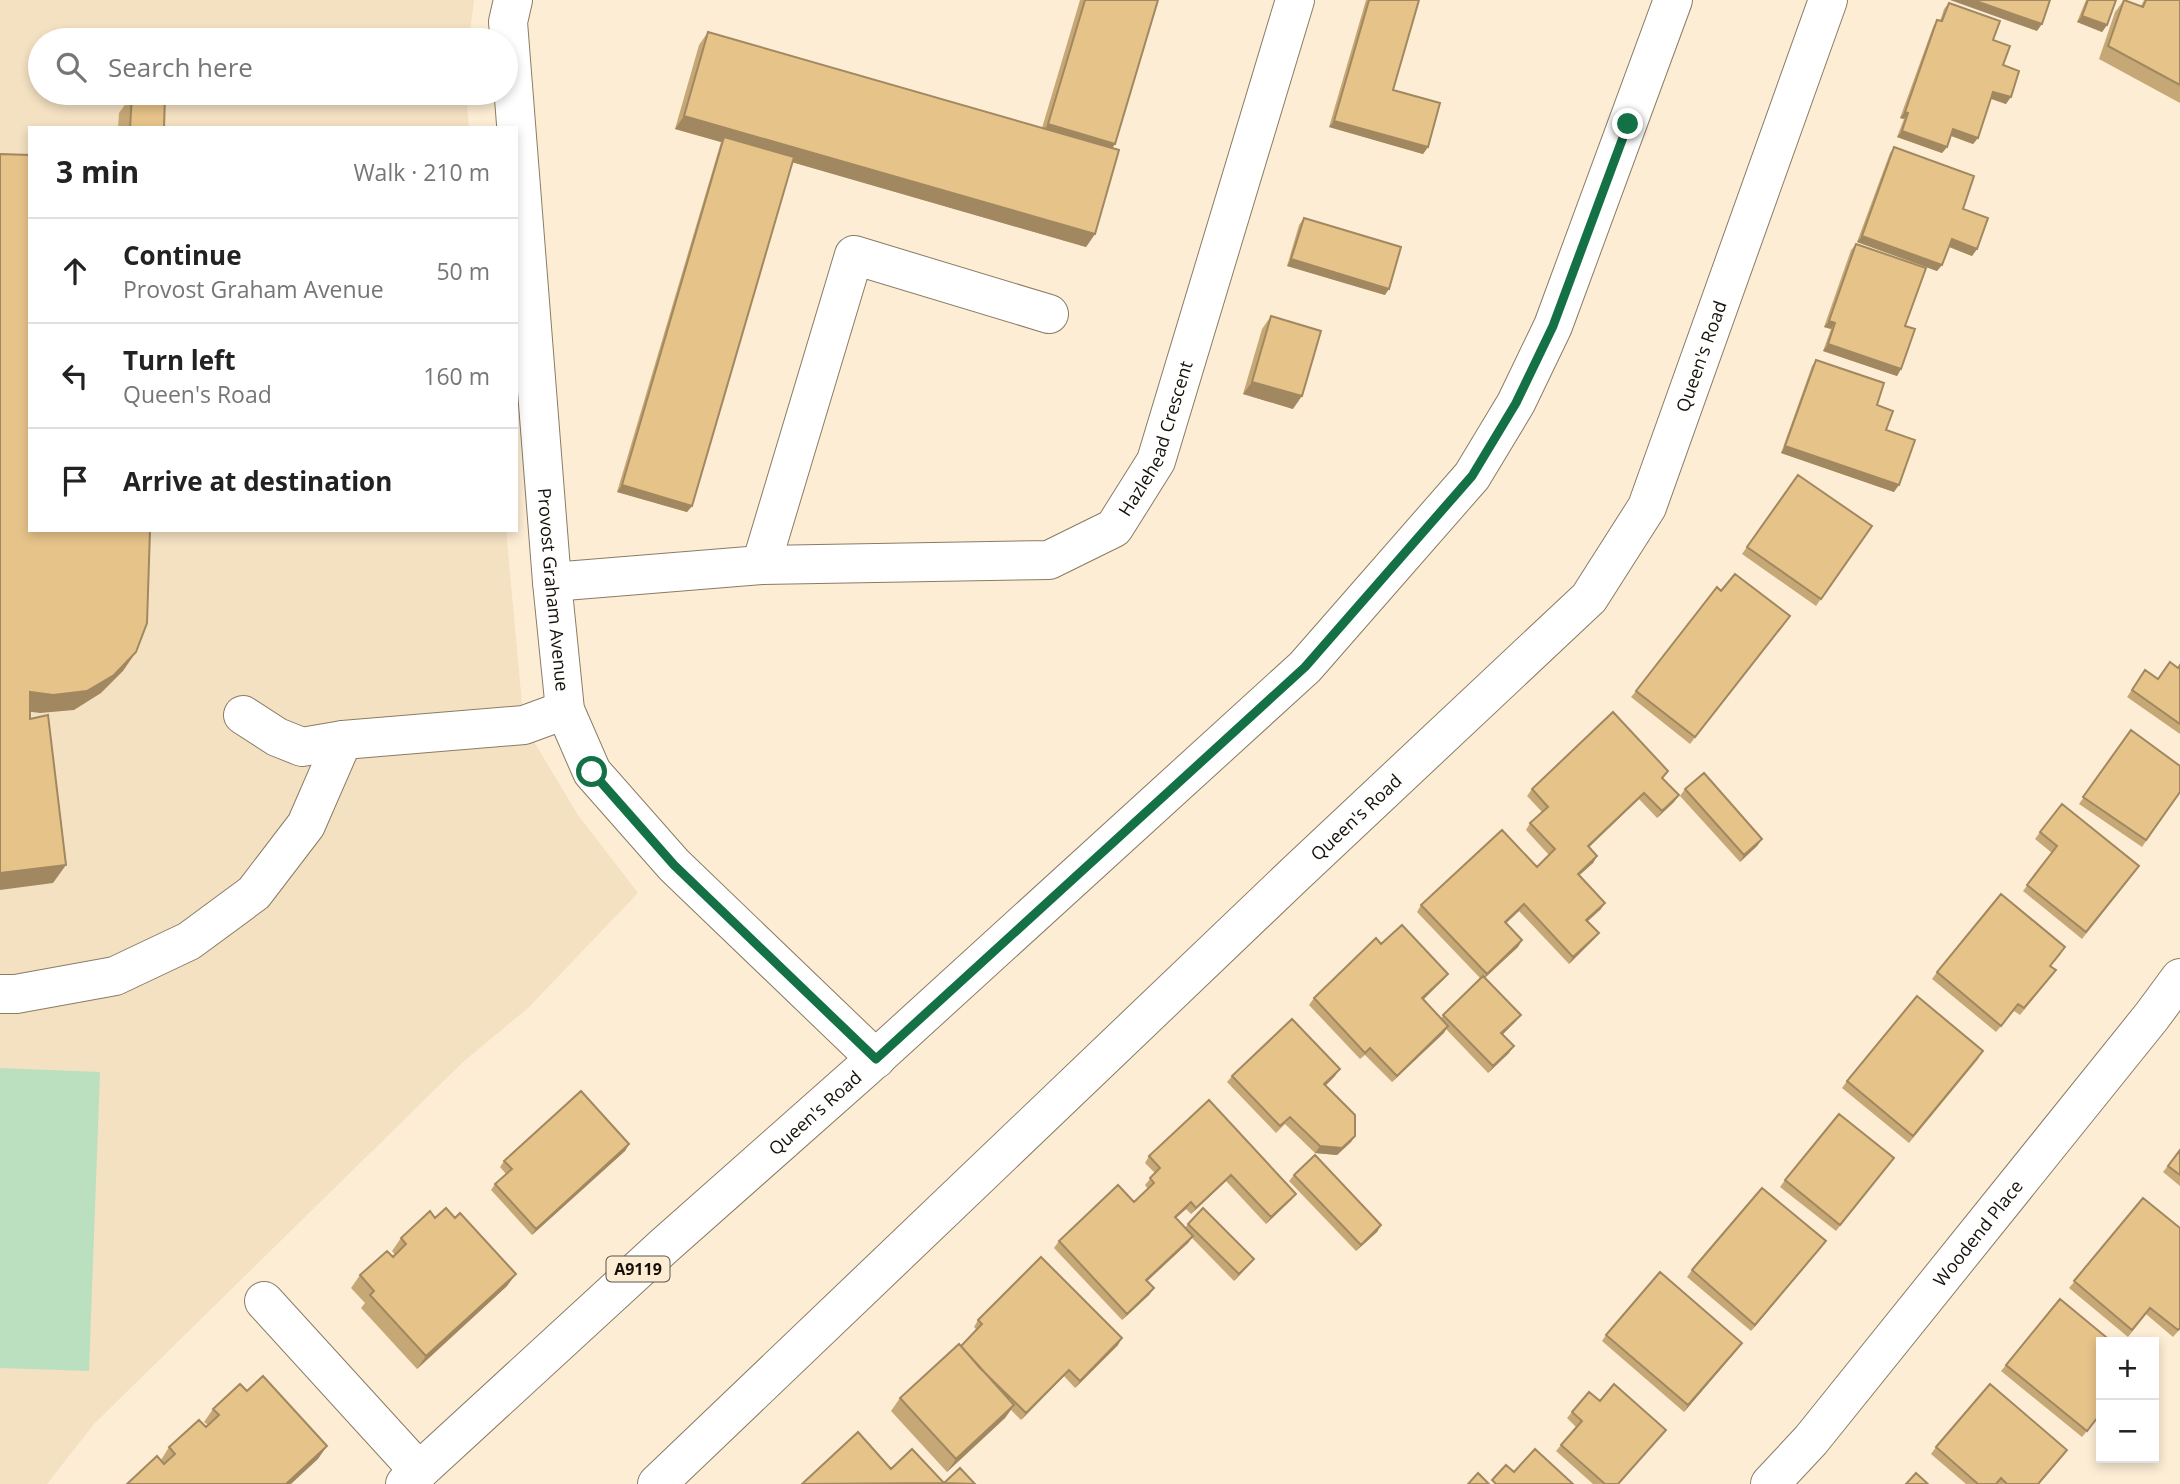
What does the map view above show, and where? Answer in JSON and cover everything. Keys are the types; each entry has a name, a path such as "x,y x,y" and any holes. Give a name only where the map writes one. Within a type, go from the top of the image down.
{"street":[{"name":"Provost Graham Avenue","path":"508,28 513,0"},
{"name":"Hazlehead Crescent","path":"552,582 761,565 1049,560 1114,528 1156,461 1295,0"},
{"name":"Queen's Road","path":"412,1477 654,1255 876,1059 1305,667 1472,476 1516,403 1553,326 1673,0"},
{"name":"Queen's Road","path":"657,1484 1263,904 1589,598 1647,507 1828,0"},
{"name":"Provost Graham Avenue","path":"515,105 516,126"},
{"name":"Provost Graham Avenue","path":"518,149 552,582 565,710 592,772 674,865 876,1059"},
{"path":"761,565 854,255 1049,314"},
{"path":"243,715 277,737 302,747 343,740 524,724 565,710"},
{"path":"0,994 16,994 115,976 189,941 254,893 306,825 343,740"},
{"name":"Woodend Place","path":"1770,1484 1811,1440 2180,978"},
{"path":"264,1301 412,1477"}],"shaded area":[{"path":"0,0 474,0 470,28 28,28 28,105 467,105 469,126 28,126 28,532 506,532 524,725 578,815 638,893 528,1008 463,1062 94,1424 47,1484 0,1484"}],"green space":[{"path":"0,1068 100,1072 89,1371 0,1368"}],"building":[{"path":"1085,0 1158,0 1115,144 1048,124"},
{"path":"1369,0 1419,0 1393,90 1440,103 1428,147 1334,121"},
{"path":"1973,0 2050,0 2042,24"},
{"path":"2088,0 2116,0 2107,25 2082,16"},
{"path":"2124,0 2143,7 2146,0 2180,0 2180,85 2108,46"},
{"path":"1949,3 2000,21 1993,40 2010,46 2003,65 2019,71 2011,97 1993,92 1978,138 1953,129 1947,147 1902,131 1908,113 1905,112 1937,20 1942,21"},
{"path":"708,32 1119,150 1095,234 684,116"},
{"path":"131,105 165,105 164,126 130,126"},
{"path":"724,137 794,157 692,506 622,485"},
{"path":"1894,147 1974,176 1963,209 1988,218 1977,249 1952,239 1942,265 1862,236"},
{"path":"0,154 28,155 28,532 150,532 147,623 136,652 114,675 87,691 53,695 30,692 30,719 48,715 66,865 0,873"},
{"path":"1304,218 1401,247 1389,289 1291,259"},
{"path":"1856,244 1926,268 1905,326 1915,329 1901,369 1828,344 1835,323 1829,321"},
{"path":"1271,316 1321,331 1302,396 1252,382"},
{"path":"1816,360 1884,383 1877,405 1893,411 1886,430 1915,440 1899,485 1785,446"},
{"path":"1798,475 1872,526 1821,599 1747,547"},
{"path":"1735,574 1790,616 1695,737 1636,691 1717,587 1721,591"},
{"path":"2170,662 2178,668 2180,665 2180,724 2132,690 2145,670 2158,679"},
{"path":"1613,712 1668,771 1662,778 1679,795 1662,811 1644,793 1588,846 1597,856 1578,874 1605,903 1586,920 1599,933 1573,957 1524,904 1505,922 1522,940 1487,974 1421,905 1502,830 1537,867 1555,849 1530,823 1548,807 1532,789"},
{"path":"2131,730 2180,766 2180,792 2146,840 2083,797"},
{"path":"1704,773 1762,839 1744,855 1685,789"},
{"path":"2062,804 2139,866 2086,932 2027,885 2057,846 2040,832"},
{"path":"2001,894 2065,947 2050,966 2056,970 2024,1008 2018,1004 2001,1026 1937,972"},
{"path":"1402,925 1448,974 1422,998 1448,1026 1397,1076 1370,1048 1365,1053 1314,998 1376,938 1381,944"},
{"path":"1483,976 1521,1015 1501,1033 1514,1046 1493,1066 1443,1015"},
{"path":"1917,996 1983,1051 1913,1136 1847,1081"},
{"path":"1292,1019 1340,1069 1324,1084 1355,1115 1355,1136 1342,1148 1320,1146 1290,1117 1280,1126 1232,1076"},
{"path":"581,1091 629,1144 536,1229 495,1184 512,1169 504,1161"},
{"path":"1209,1100 1296,1194 1271,1217 1231,1175 1196,1208 1191,1202 1175,1217 1193,1236 1146,1280 1154,1288 1127,1314 1059,1241 1118,1185 1134,1202 1154,1183 1150,1178 1160,1168 1149,1156"},
{"path":"1839,1114 1894,1158 1840,1225 1785,1180"},
{"path":"2180,1150 2180,1175 2168,1166"},
{"path":"1315,1155 1381,1225 1361,1245 1294,1175"},
{"path":"1762,1188 1826,1241 1755,1325 1692,1270"},
{"path":"2143,1198 2180,1228 2178,1330 2150,1308 2132,1330 2074,1281"},
{"path":"446,1208 455,1218 460,1213 516,1274 426,1356 370,1295 374,1291 360,1275 387,1251 393,1257 406,1244 401,1238 430,1211 435,1218"},
{"path":"1203,1208 1254,1259 1239,1274 1188,1224"},
{"path":"1041,1257 1122,1338 1080,1381 1069,1370 1026,1413 961,1346 982,1324 978,1320"},
{"path":"1660,1272 1742,1343 1688,1405 1606,1335"},
{"path":"2060,1299 2106,1337 2096,1337 2096,1419 2087,1431 2006,1365"},
{"path":"959,1344 1014,1405 956,1459 900,1398"},
{"path":"263,1376 327,1446 286,1484 127,1484 157,1456 164,1464 175,1454 169,1447 199,1420 206,1427 219,1415 213,1409 240,1384 247,1391"},
{"path":"1614,1384 1666,1430 1618,1484 1605,1484 1561,1445 1582,1421 1572,1412 1589,1392 1600,1401"},
{"path":"1990,1384 2067,1450 2038,1484 2007,1484 2001,1478 1996,1484 1978,1484 1936,1447"},
{"path":"858,1432 891,1469 912,1449 944,1483 802,1484"},
{"path":"1535,1449 1573,1484 1496,1484 1492,1480 1506,1465 1514,1472"},
{"path":"960,1468 975,1484 944,1483"},
{"path":"1478,1473 1489,1484 1468,1484"},
{"path":"1916,1473 1928,1484 1906,1484"}],"route":[{"path":"592,772 674,865 876,1059 1305,667 1472,476 1516,403 1553,326 1628,124"}]}
